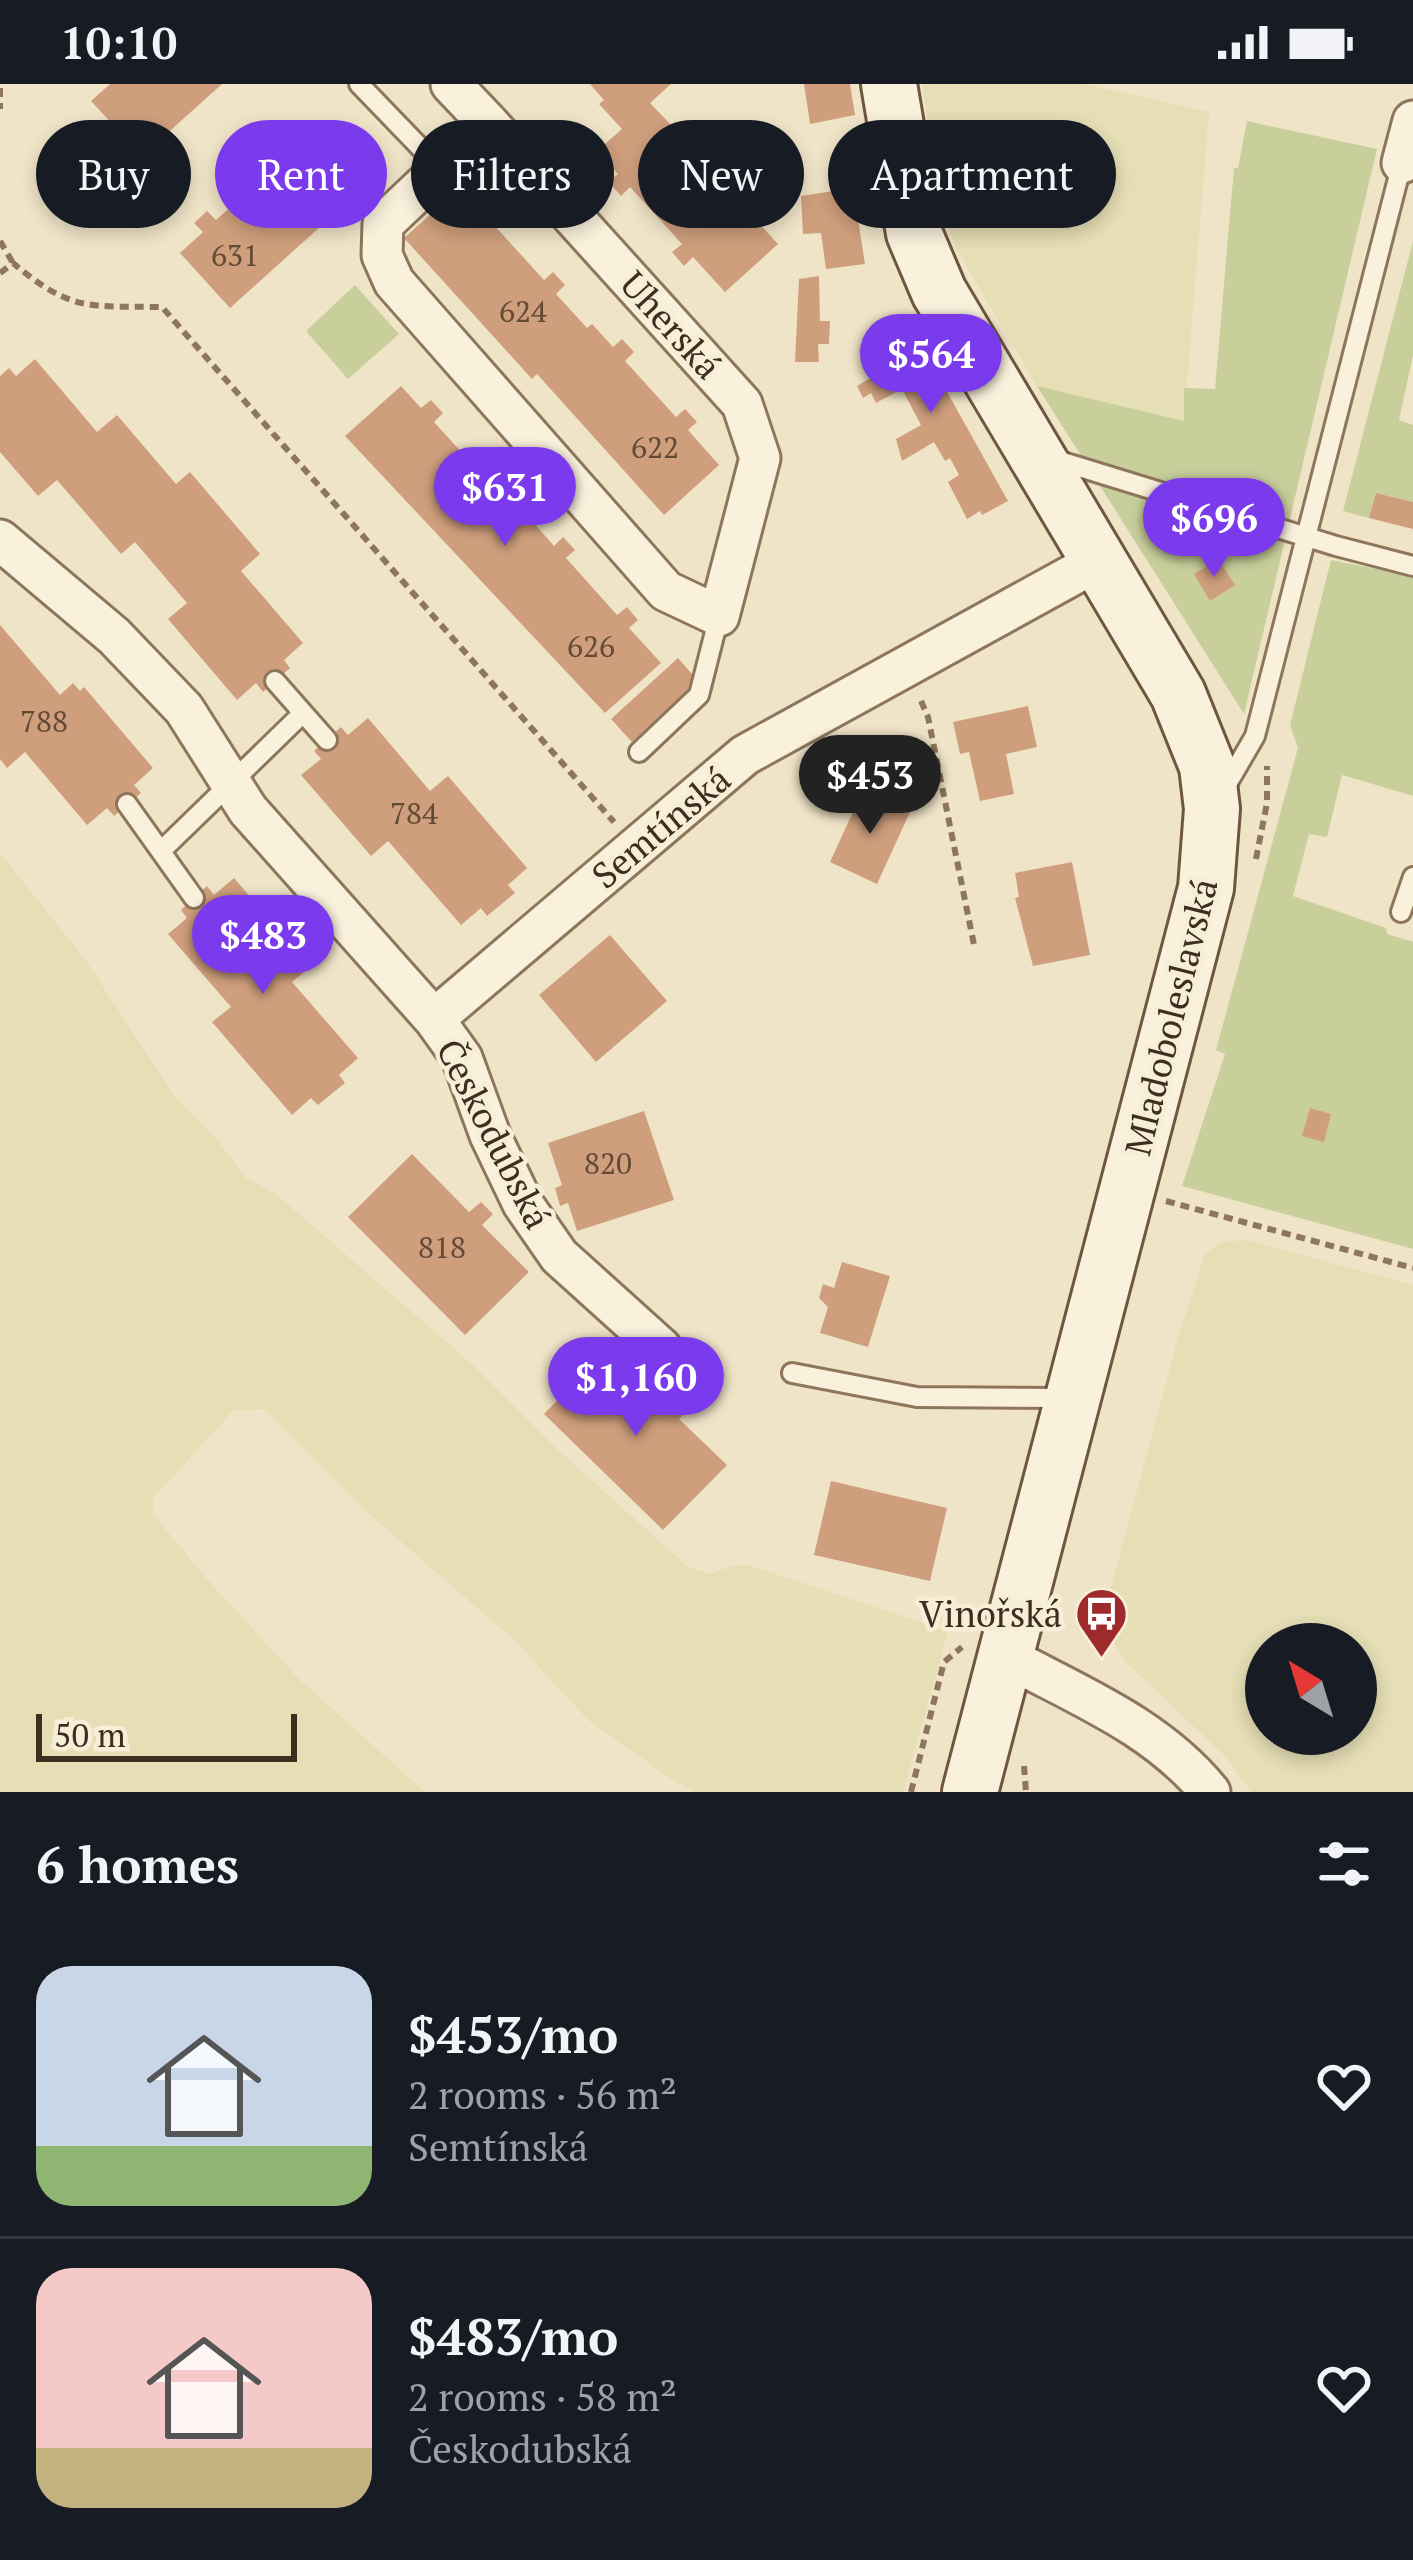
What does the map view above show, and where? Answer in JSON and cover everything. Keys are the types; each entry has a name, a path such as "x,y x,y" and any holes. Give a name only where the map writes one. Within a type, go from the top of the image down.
{"main road":[{"name":"Mladoboleslavská","path":"889,84 914,233 939,292 1178,694 1208,766 1212,809 1206,888 1073,1398 992,1645 970,1792"}],"street":[{"name":"Uherská","path":"451,84 485,120"},
{"path":"1402,164 1413,122"},
{"path":"411,197 382,224 382,256 394,282 666,591 719,616"},
{"name":"Uherská","path":"583,228 742,404 760,458 719,616"},
{"name":"Českodubská","path":"0,541 114,635 184,709 248,809 434,1019 462,1058 490,1135 523,1204 560,1256 661,1348"},
{"name":"Semtínská","path":"434,1019 745,755 1098,561"},
{"path":"992,1645 1130,1720 1172,1751 1210,1792"}],"lane":[{"path":"359,84 411,138"},
{"path":"1212,809 1255,736 1402,164"},
{"path":"1034,453 1413,566"},
{"path":"639,752 699,694 719,616"},
{"path":"274,681 326,740"},
{"path":"161,851 303,713"},
{"path":"128,805 194,898"},
{"path":"1401,912 1413,877"},
{"path":"792,1373 916,1396 1073,1398"}],"path":[{"path":"0,88 0,109"},
{"path":"0,241 13,263 73,304 162,308 636,848"},
{"path":"0,273 13,263"},
{"path":"906,664 928,717 974,945"},
{"path":"1166,1201 1413,1268"},
{"path":"911,1792 944,1662 992,1645"}],"shaded area":[{"path":"922,84 1084,84 1209,112 1184,421 1037,386 954,245 949,228 1116,228 1116,120 928,120"},
{"path":"0,853 87,962 173,1094 246,1178 276,1194 474,1366 557,1449 687,1566 710,1574 748,1565 948,1631 903,1792 696,1792 674,1781 588,1720 514,1640 368,1513 264,1409 234,1410 153,1498 153,1514 299,1679 425,1792 0,1792"},
{"path":"1247,1240 1413,1285 1413,1792 1251,1792 1227,1758 1127,1663 1111,1639 1106,1606 1205,1254 1220,1242"}],"green space":[{"path":"1247,121 1377,149 1244,714 1037,386 1184,421 1184,388 1215,389 1234,168 1238,168"},
{"path":"1413,241 1413,355 1399,420 1413,425 1413,502 1376,493 1369,518 1343,511"},
{"path":"355,285 399,334 348,379 306,331"},
{"path":"1331,560 1413,576 1413,796 1342,775 1327,837 1309,834 1293,896 1413,942 1413,1249 1182,1186 1225,1054 1216,1050 1298,748 1290,725"}],"building":[{"path":"110,84 222,84 182,120 109,120 91,101"},
{"path":"590,84 671,84 650,103 666,120 638,120 638,196 630,187 621,196 614,188 618,174 614,136 622,129 599,104 604,100"},
{"path":"804,84 850,84 855,115 810,124"},
{"path":"828,192 828,228 859,228 865,264 826,269 821,233 803,234 804,196"},
{"path":"207,211 215,219 215,228 319,228 230,308 180,253 203,232 194,223"},
{"path":"415,228 497,228 544,280 553,272 565,285 556,294 587,328 592,324 613,347 622,339 634,352 625,361 676,417 685,409 697,422 688,430 719,465 664,515 537,374 532,379 404,238"},
{"path":"667,228 763,228 778,244 725,292 693,257 684,266 672,252 682,244"},
{"path":"819,276 820,321 830,321 829,344 818,344 819,362 795,362 799,279"},
{"path":"908,322 1008,501 982,515 980,511 967,519 948,482 959,475 934,442 902,461 896,439 921,425 902,389 876,403 871,393 863,398 857,386 874,376 859,350"},
{"path":"35,359 97,432 117,415 176,484 190,472 260,554 241,571 303,643 284,660 290,668 263,692 256,683 237,700 168,619 187,603 135,542 121,554 57,480 38,496 0,452 0,376 9,368 16,376"},
{"path":"401,386 421,408 431,400 443,413 434,422 485,478 494,470 506,483 497,492 528,526 533,522 554,546 563,537 575,550 566,558 617,615 627,607 638,620 629,628 661,663 605,713 345,436"},
{"path":"1376,493 1413,502 1413,529 1369,518"},
{"path":"1218,559 1235,585 1210,601 1194,574"},
{"path":"0,625 60,695 73,683 80,691 84,687 153,768 134,785 141,793 114,816 107,808 87,825 25,752 7,768 0,759"},
{"path":"678,658 698,681 632,742 611,719"},
{"path":"1028,706 1037,747 1006,754 1014,794 980,801 969,752 960,754 953,722"},
{"path":"368,718 430,791 448,776 527,868 508,885 515,893 487,916 481,908 461,925 388,841 371,856 301,775 321,759 314,751 341,727 348,735"},
{"path":"863,790 910,812 877,884 830,862"},
{"path":"1072,862 1090,955 1033,966 1015,898 1019,897 1015,873"},
{"path":"234,878 310,967 292,982 358,1058 339,1075 345,1083 318,1105 311,1098 292,1115 212,1022 231,1007 168,934 187,918 181,910 207,886 214,895"},
{"path":"610,935 667,1001 596,1062 539,995"},
{"path":"1310,1108 1331,1114 1324,1142 1302,1136"},
{"path":"644,1111 674,1200 577,1231 568,1203 560,1206 555,1188 562,1185 548,1143"},
{"path":"412,1154 469,1212 481,1202 493,1214 482,1225 529,1272 465,1335 348,1217"},
{"path":"842,1262 890,1276 868,1347 820,1333 828,1307 819,1298 823,1284 834,1288"},
{"path":"607,1349 666,1406 677,1396 689,1408 679,1419 727,1465 663,1530 544,1414"},
{"path":"831,1481 947,1508 930,1581 814,1555"}],"place":[{"name":"Vinořská","path":"1101,1660"}]}
